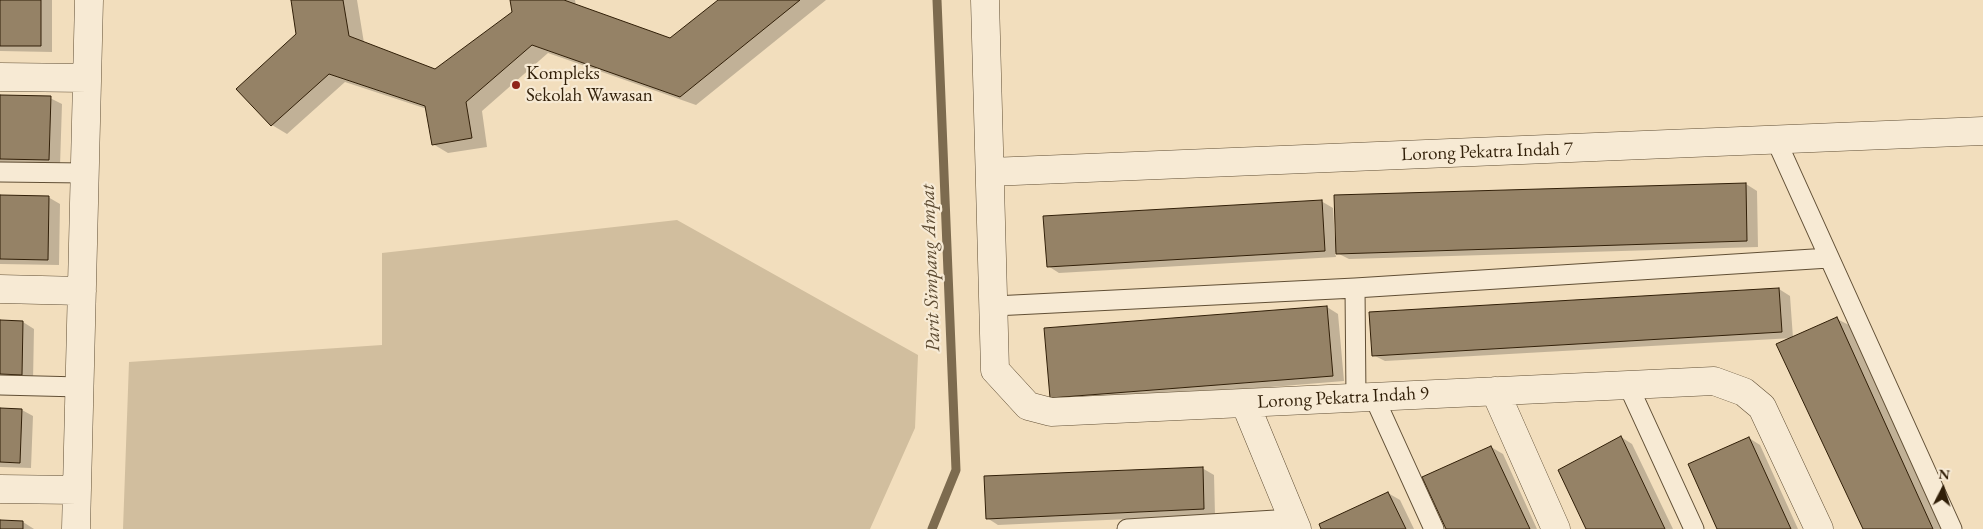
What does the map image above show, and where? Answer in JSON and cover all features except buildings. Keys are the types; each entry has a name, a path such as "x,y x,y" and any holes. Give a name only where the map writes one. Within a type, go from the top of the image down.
{"street":[{"path":"76,529 88,0"},
{"name":"Lorong Pekatra Indah 9","path":"984,0 995,370 1028,406 1051,412 1714,381 1744,392 1762,406 1818,529"},
{"path":"0,77 87,78"},
{"name":"Lorong Pekatra Indah 7","path":"990,172 1983,131"},
{"path":"0,289 82,291"},
{"path":"1495,391 1556,529"},
{"path":"1245,403 1294,524"},
{"path":"0,489 77,490"}],"lane":[{"path":"1776,140 1952,529"},
{"path":"0,172 85,174"},
{"path":"994,306 1354,288 1829,258"},
{"path":"1354,288 1365,397 1434,529"},
{"path":"0,385 80,387"},
{"path":"1628,385 1694,529"},
{"path":"1127,529 1294,524"}],"shaded area":[{"path":"677,220 918,355 915,428 870,529 123,529 129,362 382,345 382,253"}],"waterway":[{"name":"Parit Simpang Ampat","path":"932,529 956,470 937,0"}],"place":[{"name":"Kompleks Sekolah Wawasan","path":"516,85"}]}
